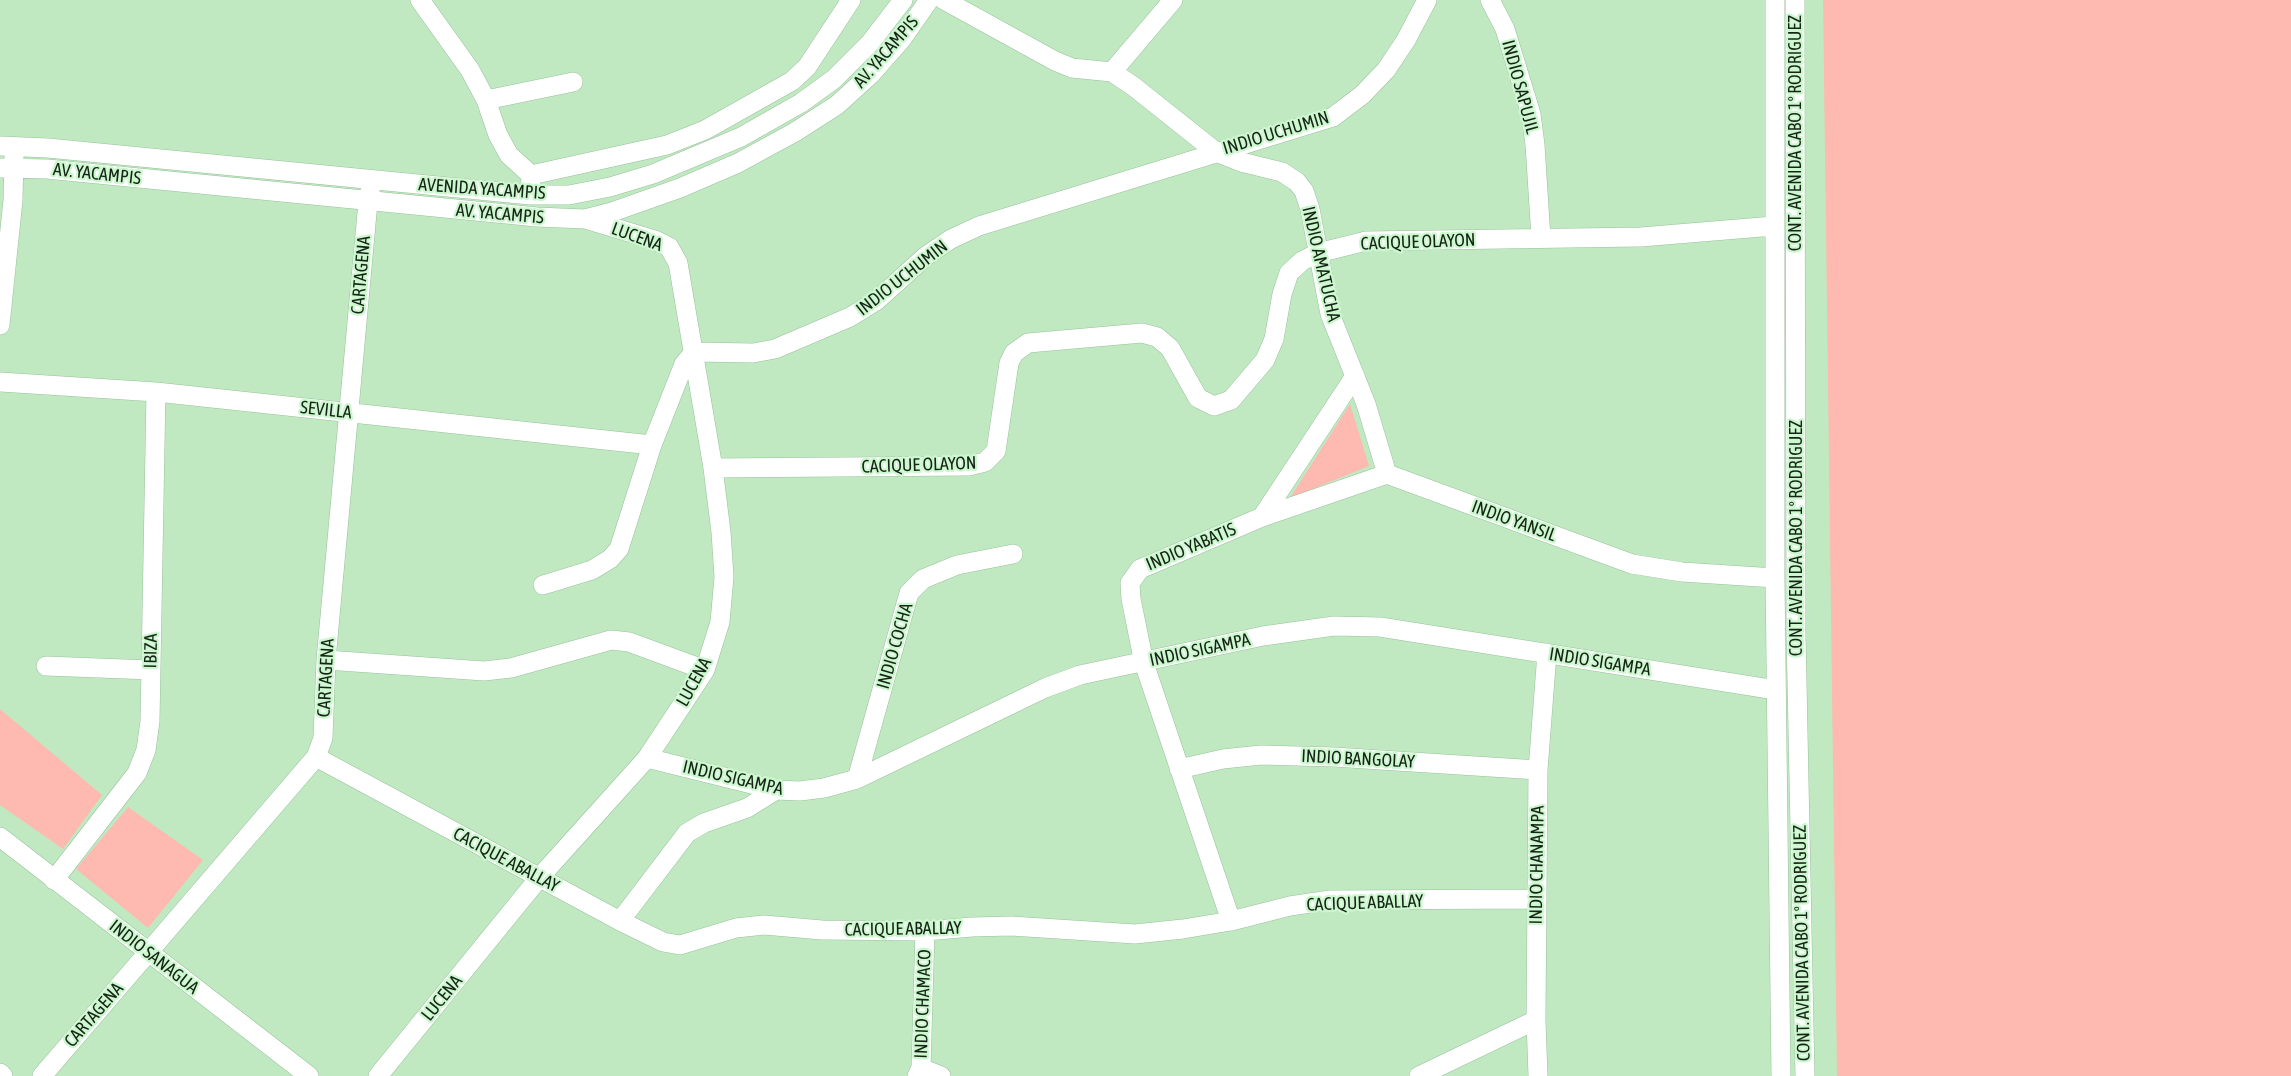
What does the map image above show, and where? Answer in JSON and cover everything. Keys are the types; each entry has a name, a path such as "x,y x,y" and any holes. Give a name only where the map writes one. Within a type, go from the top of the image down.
{"street":[{"path":"530,175 668,145 705,130 792,80 808,67 851,0"},
{"name":"AVENIDA YACAMPIS","path":"7,147 48,148 530,195 569,195 610,187 653,174 741,137 801,103 834,79 870,43 903,0"},
{"name":"AV. YACAMPIS","path":"7,168 47,169 368,202 537,217 585,218 612,212 680,188 738,164 795,132 837,104 871,74 901,40 929,0"},
{"name":"INDIO AMATUCHA","path":"944,0 1055,61 1072,68 1112,72 1133,86 1216,152 1241,162 1282,172 1296,182 1304,191 1310,209 1330,314 1366,404 1387,474"},
{"path":"1112,72 1173,0"},
{"name":"INDIO UCHUMIN","path":"694,352 753,353 775,349 850,317 876,301 926,256 951,239 979,226 1216,152 1301,129 1333,117 1362,96 1386,70 1406,40 1427,0"},
{"name":"INDIO SAPUJIL","path":"1490,0 1505,29 1531,114 1536,145 1541,238"},
{"name":"CONT. AVENIDA CABO 1° RODRIGUEZ","path":"1775,0 1775,578 1780,1076"},
{"name":"CONT. AVENIDA CABO 1° RODRIGUEZ","path":"1795,0 1796,623 1805,1076"},
{"path":"428,1 486,100 498,135 509,155 530,175 530,195"},
{"path":"486,100 573,82"},
{"path":"0,325 7,147"},
{"name":"CARTAGENA","path":"42,1076 316,757 323,738 326,660 368,202 372,180"},
{"name":"LUCENA","path":"378,1076 540,878 647,758 705,670 720,622 724,577 721,532 713,468 680,271 669,247 655,240 585,218"},
{"name":"CACIQUE OLAYON","path":"713,468 969,466 985,462 996,451 1009,363 1014,353 1028,343 1142,333 1157,337 1170,348 1198,398 1214,406 1231,400 1265,360 1274,339 1282,294 1289,273 1302,261 1318,253 1366,241 1641,237 1774,226"},
{"path":"543,585 592,570 610,559 619,549 652,445 684,364 694,352"},
{"path":"1262,517 1355,376"},
{"name":"SEVILLA","path":"0,382 156,392 652,445"},
{"name":"IBIZA","path":"54,880 137,773 146,750 150,721 156,392"},
{"path":"1262,517 1387,474"},
{"name":"INDIO YANSIL","path":"1387,474 1632,564 1682,572 1775,578"},
{"name":"INDIO YABATIS","path":"1232,921 1144,663 1130,582 1140,568 1262,517"},
{"name":"INDIO COCHA","path":"857,779 909,593 923,579 957,565 1012,554"},
{"name":"INDIO SIGAMPA","path":"647,758 776,790 800,791 824,788 857,779 1045,688 1080,674 1144,663 1263,636 1334,626 1380,627 1776,690"},
{"path":"326,660 484,671 511,668 610,640 629,642 705,670"},
{"name":"INDIO CHANAMPA","path":"1538,1076 1536,899 1538,770 1547,654"},
{"path":"46,666 151,670"},
{"name":"INDIO BANGOLAY","path":"1179,768 1261,755 1334,757 1538,770"},
{"name":"CACIQUE ABALLAY","path":"316,757 620,921 663,942 680,945 736,928 764,925 822,930 925,931 1012,926 1135,934 1232,921 1290,906 1330,900 1536,899"},
{"path":"620,921 687,833 704,823 748,808 776,790"},
{"name":"INDIO SANAGUA","path":"0,837 309,1076"},
{"name":"INDIO CHAMACO","path":"919,1072 925,931"},
{"path":"1419,1076 1536,1020"},
{"path":"919,1072 941,1076"},
{"path":"0,1073 3,1076"}],"shaded area":[{"path":"1823,0 2291,0 2291,1076 1837,1076"},
{"path":"1350,404 1369,466 1290,498"},
{"path":"0,709 102,795 63,849 0,805"},
{"path":"128,807 203,860 148,928 76,869"}]}
